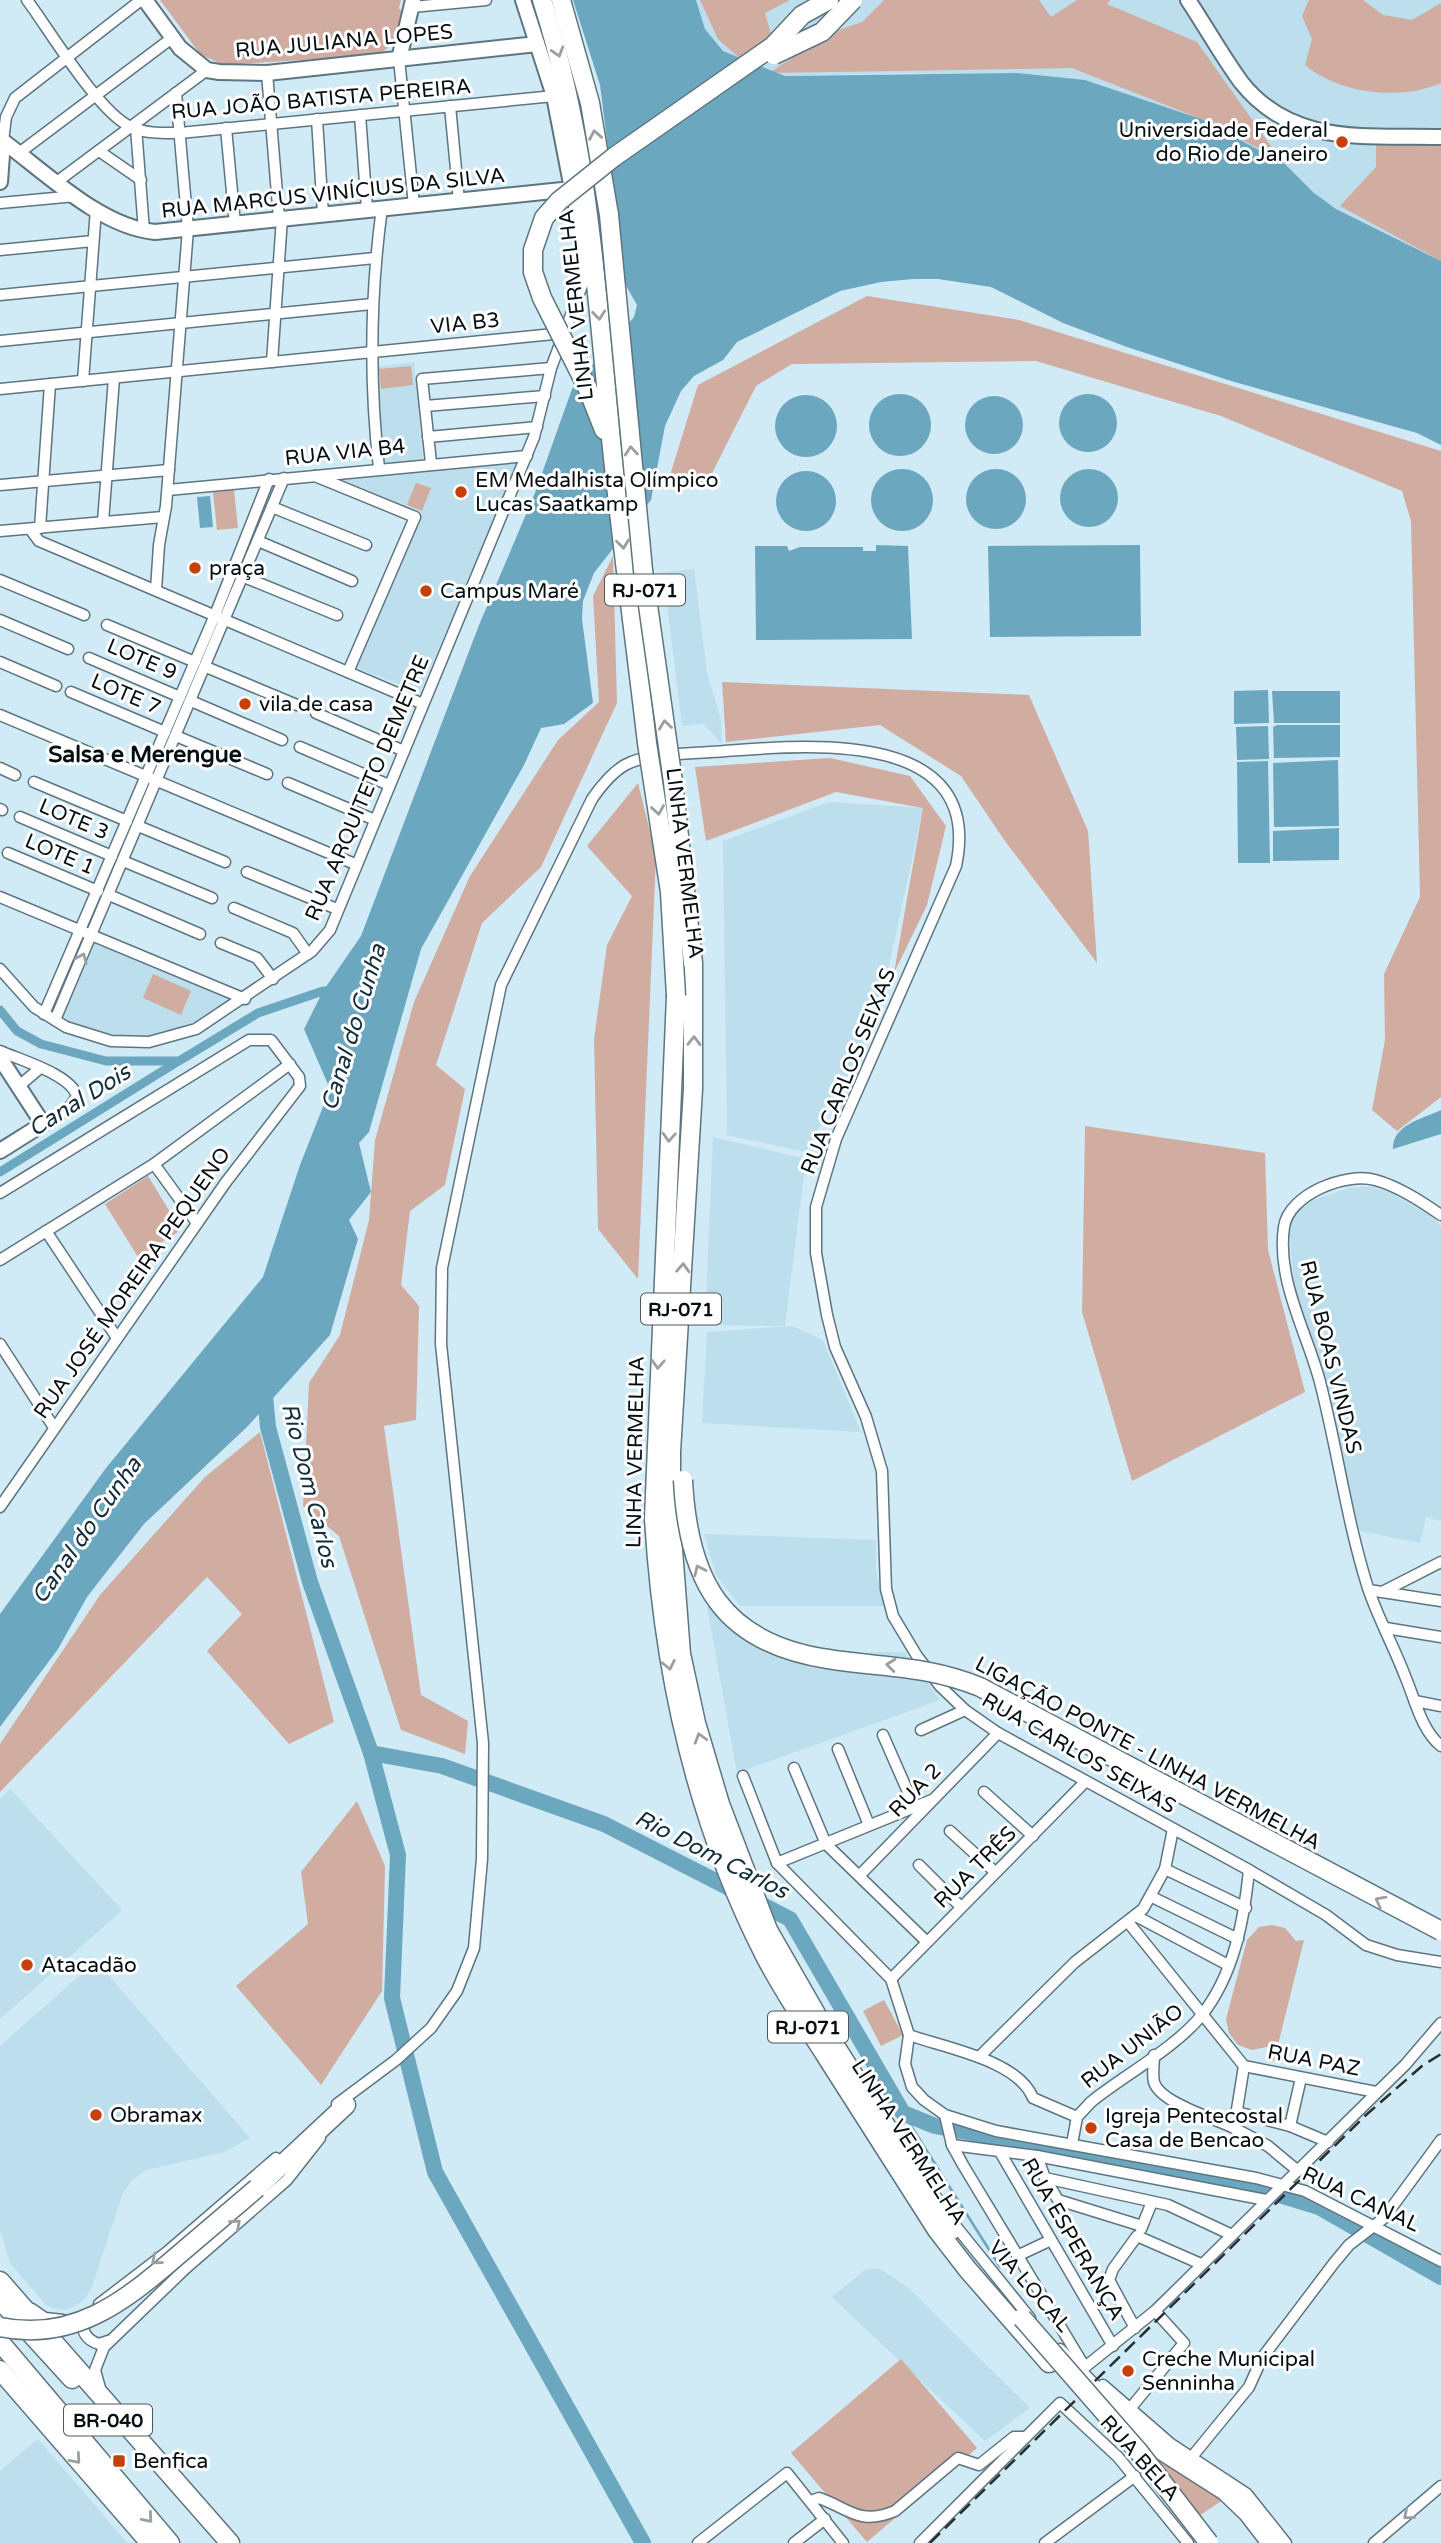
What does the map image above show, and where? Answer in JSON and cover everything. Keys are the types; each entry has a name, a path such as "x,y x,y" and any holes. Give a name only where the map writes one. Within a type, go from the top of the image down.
{"highway":[{"name":"LINHA VERMELHA","path":"542,0 581,104 615,476 647,743 670,892 676,996 654,1518 665,1646 681,1727 712,1806 759,1910 804,1996 947,2224 1022,2318 1139,2452 1209,2543"},
{"name":"LINHA VERMELHA","path":"561,0 581,104 609,215 642,570 673,782 693,963 693,1089 671,1524 676,1617 712,1806 736,1894 766,1957 937,2230 1016,2328 1129,2451 1200,2543"},
{"path":"590,179 614,157 773,46 807,12 830,0"},
{"path":"615,476 599,414 542,298 532,264 534,242 544,218 559,201 590,179 619,163 783,49 822,32 853,0"},
{"name":"LIGAÇÃO PONTE - LINHA VERMELHA","path":"678,1352 686,1532 698,1569 719,1602 747,1629 781,1646 810,1656 924,1669 980,1687 1441,1931"},
{"path":"0,2327 53,2329 103,2313 137,2290 257,2188 346,2105"},
{"path":"3,2291 112,2406 230,2543"},
{"name":"BR-040","path":"3,2291 85,2393 214,2543"},
{"path":"1022,2318 1127,2423 1163,2452 1225,2491 1248,2513 1271,2543"},
{"name":"BR-040","path":"0,2342 170,2543"},
{"path":"0,2364 73,2428"},
{"path":"0,2370 150,2543"}],"street":[{"path":"27,0 110,112 133,128 141,180 144,231"},
{"path":"0,183 6,117 15,97 143,0"},
{"name":"RUA JULIANA LOPES","path":"143,0 172,37 208,70 267,73 537,44"},
{"path":"414,205 399,59 412,3 486,0"},
{"path":"523,0 554,96 572,189"},
{"path":"1188,0 1241,82 1282,118 1330,134 1441,137"},
{"path":"19,153 172,37"},
{"path":"58,181 208,70"},
{"path":"267,73 281,218 272,362"},
{"path":"156,590 168,490 188,229 176,93"},
{"name":"RUA JOÃO BATISTA PEREIRA","path":"133,128 180,133 554,96"},
{"path":"450,106 459,201"},
{"path":"360,115 375,209 370,352 379,468"},
{"path":"317,119 323,214"},
{"path":"226,128 235,224"},
{"name":"RUA MARCUS VINÍCIUS DA SILVA","path":"2,140 96,209 117,222 144,231 188,229 572,189"},
{"path":"99,151 141,180"},
{"name":"RUA ARQUITETO DEMETRE","path":"0,969 22,996 55,1020 89,1036 111,1041 149,1042 196,1029 245,999 323,941 537,427 551,368 583,283 572,189"},
{"path":"0,204 77,195"},
{"path":"83,381 96,209"},
{"path":"0,250 93,241"},
{"path":"0,295 375,258"},
{"path":"0,341 372,304"},
{"name":"VIA B3","path":"0,389 564,333"},
{"path":"431,463 422,379 551,368"},
{"path":"103,522 114,378"},
{"path":"50,384 43,481 35,528 39,541 423,704"},
{"path":"425,406 545,396"},
{"path":"428,437 537,427"},
{"name":"RUA VIA B4","path":"168,490 527,456"},
{"path":"0,485 169,470"},
{"path":"313,475 415,517 348,672"},
{"path":"55,1020 284,478"},
{"path":"44,1014 215,615 269,479"},
{"path":"272,507 366,545"},
{"path":"0,531 163,517"},
{"path":"258,541 352,581"},
{"path":"244,577 337,614"},
{"path":"0,580 84,615"},
{"path":"0,620 68,649"},
{"path":"107,625 195,662"},
{"name":"LOTE 9","path":"89,658 180,696"},
{"path":"0,662 56,686"},
{"path":"206,667 297,705"},
{"name":"LOTE 7","path":"71,692 165,732"},
{"path":"191,701 282,740"},
{"path":"316,713 404,751"},
{"path":"0,715 355,864"},
{"path":"176,736 267,774"},
{"name":"RUA CARLOS SEIXAS","path":"380,2071 408,2049 441,2016 469,1966 479,1916 484,1795 483,1743 441,1344 442,1268 500,985 554,870 599,789 625,765 642,759 785,747 845,746 912,764 938,785 950,802 958,834 956,866 836,1139 821,1186 815,1225 818,1271 835,1347 866,1417 882,1471 886,1589 893,1616 917,1656 965,1710 998,1733 1250,1870 1326,1914 1366,1945 1396,1955 1441,1962"},
{"path":"300,747 389,785"},
{"path":"0,768 15,775"},
{"path":"34,782 127,821"},
{"path":"288,783 375,820"},
{"name":"LOTE 3","path":"20,817 112,856"},
{"path":"138,826 225,862"},
{"name":"LOTE 1","path":"8,853 98,891"},
{"path":"123,861 212,898"},
{"path":"247,872 337,909"},
{"path":"109,895 200,934"},
{"path":"0,897 245,999"},
{"path":"234,908 293,933 308,954"},
{"path":"220,943 257,958 273,979"},
{"path":"0,1193 249,1040 271,1040 290,1064 154,1164 0,1260"},
{"path":"0,1151 68,1109 77,1093 65,1079 1,1059"},
{"path":"1,1059 44,1124"},
{"name":"RUA JOSÉ MOREIRA PEQUENO","path":"0,1507 53,1426 197,1223 300,1086 299,1077 290,1064"},
{"path":"19,1086 39,1069"},
{"path":"154,1164 197,1223"},
{"name":"RUA BOAS VINDAS","path":"1441,1214 1388,1186 1363,1178 1331,1185 1305,1197 1291,1210 1284,1228 1290,1290 1321,1384 1347,1509 1369,1590 1425,1726 1441,1746"},
{"path":"46,1231 117,1338"},
{"path":"0,1344 53,1426"},
{"path":"1384,1591 1441,1562"},
{"path":"1369,1590 1441,1601"},
{"path":"1386,1628 1441,1637"},
{"path":"1415,1701 1441,1706"},
{"path":"921,1730 965,1710"},
{"name":"RUA 2","path":"860,1875 915,1810 932,1800 998,1733"},
{"path":"777,1863 869,1825 915,1810 883,1735"},
{"path":"838,1749 869,1825"},
{"path":"794,1768 826,1844 927,1942"},
{"path":"743,1776 777,1863 891,1979 909,2035 979,2057 1026,2084 1033,2098 1077,2117"},
{"name":"RUA TRÊS","path":"891,1979 1085,1782"},
{"path":"984,1792 1033,1836"},
{"path":"979,2057 1076,1962 1132,1919 1152,1897 1165,1869 1173,1829"},
{"path":"950,1831 995,1872"},
{"path":"919,1865 961,1907"},
{"path":"1165,1869 1246,1908"},
{"path":"1201,2015 1228,1965 1238,1939 1246,1908 1250,1870"},
{"path":"1152,1897 1238,1939"},
{"path":"1132,1919 1228,1965"},
{"path":"1132,1919 1201,2015 1244,2066 1234,2128"},
{"name":"VIA LOCAL","path":"774,1927 828,2025 940,2204 985,2266 1050,2340 1123,2413 1158,2444 1229,2488 1278,2543"},
{"name":"RUA UNIÃO","path":"1072,2144 1077,2117 1091,2102 1201,2015"},
{"path":"1085,2367 1155,2311 1405,2065 1441,2023"},
{"name":"RUA CANAL","path":"909,2035 905,2064 909,2082 924,2100 946,2118 996,2131 1072,2144 1274,2192 1320,2196 1367,2232 1441,2261"},
{"path":"1154,2054 1154,2083 1159,2090 1178,2103 1268,2146 1298,2171"},
{"name":"RUA PAZ","path":"1244,2066 1376,2092"},
{"path":"112,2406 100,2388 95,2370 101,2351 114,2336 286,2180 346,2105 380,2071"},
{"path":"3,2291 45,2318 64,2320 86,2312 167,2252 333,2107 380,2071"},
{"path":"1290,2126 1301,2078"},
{"path":"1237,2112 1290,2126 1328,2142"},
{"path":"946,2118 951,2141 1085,2367 1129,2410 1191,2458 1247,2494 1286,2543"},
{"path":"1191,2458 1249,2387 1262,2358 1345,2249 1391,2208 1441,2140"},
{"path":"951,2141 1000,2152 1274,2192"},
{"name":"RUA ESPERANÇA","path":"1000,2152 1114,2346"},
{"path":"1037,2156 1045,2178 1058,2200 1140,2231 1200,2264"},
{"path":"1045,2178 1185,2210 1232,2235"},
{"path":"1135,2328 1109,2284 1113,2269 1140,2231 1152,2202"},
{"path":"1017,2256 1051,2240"},
{"path":"1129,2410 1184,2343 1155,2311"},
{"path":"86,2312 82,2325 91,2341 102,2344 114,2336"},
{"name":"RUA BELA","path":"1026,2437 1060,2403 1091,2430 1135,2476 1188,2543"},
{"path":"811,2501 819,2498 846,2513 884,2516 895,2511 958,2458 962,2457 979,2466 1014,2437 1026,2437"},
{"path":"920,2543 1026,2437"},
{"path":"698,2543 787,2473 843,2543"},
{"path":"1045,2543 1135,2476"},
{"path":"1374,2543 1441,2487"},
{"path":"794,2543 825,2519"}],"shaded area":[{"path":"160,0 401,0 399,8 404,16 398,41 378,55 223,65 200,54"},
{"name":"Universidade Federal do Rio de Janeiro","path":"696,0 1441,0 1441,261 1336,209 1314,193 1285,164 1201,119 1085,80 910,73 785,76 723,51 705,29"},
{"path":"700,0 790,0 765,13 772,37 744,62 718,39"},
{"path":"884,0 1039,0 1051,17 1077,0 1110,0 1107,4 1197,42 1280,159 1201,119 1072,68 769,73 830,33 862,22"},
{"path":"1309,0 1363,0 1383,15 1412,20 1441,3 1441,83 1408,92 1371,92 1335,83 1319,75 1305,65 1312,39 1302,16"},
{"path":"1376,139 1441,141 1441,261 1340,206 1376,167"},
{"path":"867,296 1019,320 1441,451 1441,1097 1397,1131 1372,1110 1385,1040 1384,974 1420,897 1411,521 1402,491 1221,416 1036,361 792,364 756,386 708,481 666,488 698,385"},
{"path":"414,362 423,460 382,465 376,367"},
{"path":"411,366 413,385 381,389 379,369"},
{"name":"Campus Maré","path":"514,459 519,463 420,692 356,668 422,515 336,479"},
{"path":"416,483 431,488 422,511 407,505"},
{"path":"234,490 238,528 217,530 213,492"},
{"path":"613,556 617,703 541,867 482,923 436,1065 465,1089 445,1185 410,1211 401,1285 419,1306 416,1420 384,1426 421,1695 468,1721 465,1754 401,1730 339,1536 303,1506 309,1383 340,1335 369,1220 375,1140 414,1002 470,876 558,740 599,702 593,596"},
{"path":"694,569 707,673 721,720 722,744 704,724 682,726 663,572"},
{"path":"722,682 1029,695 1088,831 1097,963 1005,841 961,776 880,725 726,742"},
{"path":"830,758 910,776 946,826 927,905 894,973 923,808 836,792 706,841 695,767"},
{"path":"638,783 656,856 638,1279 598,1229 594,1039 607,945 632,896 587,846"},
{"path":"829,802 923,808 877,1021 806,1152 727,1135 723,841"},
{"path":"94,943 230,998 209,1017 155,1036 132,1038 102,1035 71,1025 62,1019"},
{"path":"153,974 191,991 181,1015 143,998"},
{"path":"1085,1126 1265,1153 1268,1250 1305,1392 1132,1481 1082,1312"},
{"path":"713,1137 806,1159 785,1326 705,1325"},
{"path":"148,1176 181,1230 138,1257 105,1204"},
{"path":"1369,1186 1389,1192 1433,1217 1441,1227 1441,1521 1426,1517 1420,1543 1360,1531 1323,1373 1310,1346 1295,1295 1289,1225 1298,1211 1310,1201 1349,1188"},
{"path":"792,1326 823,1340 861,1432 702,1423 707,1332"},
{"path":"260,1432 334,1722 289,1744 207,1651 242,1614 207,1577 0,1792 0,1744 100,1595 205,1477"},
{"path":"704,1534 876,1540 876,1570 884,1606 740,1606 716,1575"},
{"path":"707,1606 715,1606 728,1621 870,1667 870,1652 905,1652 940,1700 737,1773"},
{"name":"Atacadão","path":"10,1789 122,1910 0,2019 0,1799"},
{"path":"357,1801 385,1866 382,1991 321,2085 236,1986 308,1924 301,1872"},
{"path":"1272,1925 1285,1928 1296,1941 1304,1940 1274,2061 1268,2060 1271,2046 1252,2050 1238,2045 1229,2033 1226,2019 1247,1940 1259,1927"},
{"path":"96,1961 250,2138 224,2152 146,2170 131,2181 122,2195 92,2287 85,2299 72,2308 62,2310 47,2306 10,2263 0,2230 0,2046"},
{"path":"884,2000 903,2035 881,2046 863,2011"},
{"path":"866,2269 880,2269 906,2286 1030,2408 985,2441 832,2297"},
{"path":"901,2359 977,2448 867,2542 791,2453"},
{"path":"38,2439 127,2543 0,2543 0,2471"},
{"path":"1161,2460 1224,2499 1196,2518 1156,2462"}],"water":[{"name":"Canal do Cunha","path":"573,0 696,0 705,29 723,51 785,76 1017,73 1085,80 1201,119 1285,164 1314,193 1336,209 1441,261 1441,445 1417,433 1231,381 1127,347 1063,323 991,287 938,279 881,282 840,291 737,342 723,360 694,376 681,391 665,426 651,500 594,573 583,601 582,619 593,703 564,724 541,728 524,765 421,949 369,1132 359,1143 371,1192 349,1220 358,1239 330,1335 248,1426 144,1524 87,1597 58,1649 0,1727 0,1614 106,1468 263,1277 300,1165 330,1089 304,1029 323,991 361,936 479,625 535,493 572,389 634,317 637,305 625,284 600,85"},
{"path":"894,394 906,394 922,403 929,413 929,437 922,447 906,456 894,456 883,451 874,442 869,431 869,419 874,408 883,399"},
{"path":"1082,394 1094,394 1109,402 1117,417 1117,429 1109,444 1094,452 1082,452 1067,444 1059,429 1059,417 1067,402"},
{"path":"806,395 818,397 828,404 835,414 835,438 828,448 818,455 806,457 794,455 784,448 777,438 775,426 777,414 784,404 794,397"},
{"path":"988,396 1000,396 1015,404 1023,419 1023,431 1015,446 1000,454 988,454 973,446 965,431 965,419 973,404"},
{"path":"902,469 914,471 924,478 931,488 931,512 924,522 914,529 902,531 890,529 880,522 873,512 871,500 873,488 880,478 890,471"},
{"path":"996,469 1013,474 1021,482 1026,499 1021,516 1013,524 996,529 979,524 971,516 966,499 971,482 979,474"},
{"path":"1083,469 1095,469 1110,477 1118,492 1118,504 1110,519 1095,527 1083,527 1068,519 1060,504 1060,492 1068,477"},
{"path":"800,471 812,471 831,484 836,501 834,513 823,526 812,531 800,531 781,518 776,507 776,495 789,476"},
{"path":"210,496 213,527 200,528 197,497"},
{"path":"876,545 908,546 912,639 756,640 755,546 787,546 789,551 800,547 863,547 863,551 876,551"},
{"path":"1140,545 1141,636 990,637 988,546"},
{"path":"1268,690 1269,723 1234,724 1234,691"},
{"path":"1272,691 1340,691 1340,723 1274,723"},
{"path":"1340,725 1340,757 1274,758 1273,727"},
{"path":"1268,726 1269,759 1237,760 1236,727"},
{"path":"1338,760 1339,826 1274,827 1273,763"},
{"path":"1268,761 1270,863 1238,863 1237,762"},
{"path":"1339,828 1339,860 1273,861 1273,831"},
{"path":"1441,1110 1441,1134 1393,1149 1397,1134 1403,1128"}],"waterway":[{"path":"0,1010 17,1031 41,1044 106,1061 179,1061 258,1013 323,991 334,991"},
{"name":"Canal Dois","path":"0,1172 177,1062"},
{"name":"Rio Dom Carlos","path":"264,1386 268,1427 310,1582 371,1753 442,1766 604,1824 790,1919 903,2113 935,2126 1253,2187 1319,2207 1441,2277"},
{"path":"371,1753 398,1855 392,1998 435,2172 643,2543"},
{"path":"903,2113 1000,2267"}],"railway":[{"path":"930,2543 1366,2115 1422,2066 1441,2054"}],"place":[{"name":"Universidade Federal do Rio de Janeiro","path":"1342,142"},
{"name":"EM Medalhista Olímpico Lucas Saatkamp","path":"461,492"},
{"name":"praça","path":"195,568"},
{"name":"Campus Maré","path":"426,591"},
{"name":"vila de casa","path":"245,704"},
{"name":"Atacadão","path":"27,1965"},
{"name":"Obramax","path":"96,2115"},
{"name":"Igreja Pentecostal Casa de Bencao","path":"1091,2128"},
{"name":"Creche Municipal Senninha","path":"1128,2371"},
{"name":"Benfica","path":"119,2461"}],"district":[{"name":"Salsa e Merengue","path":"145,754"}]}
